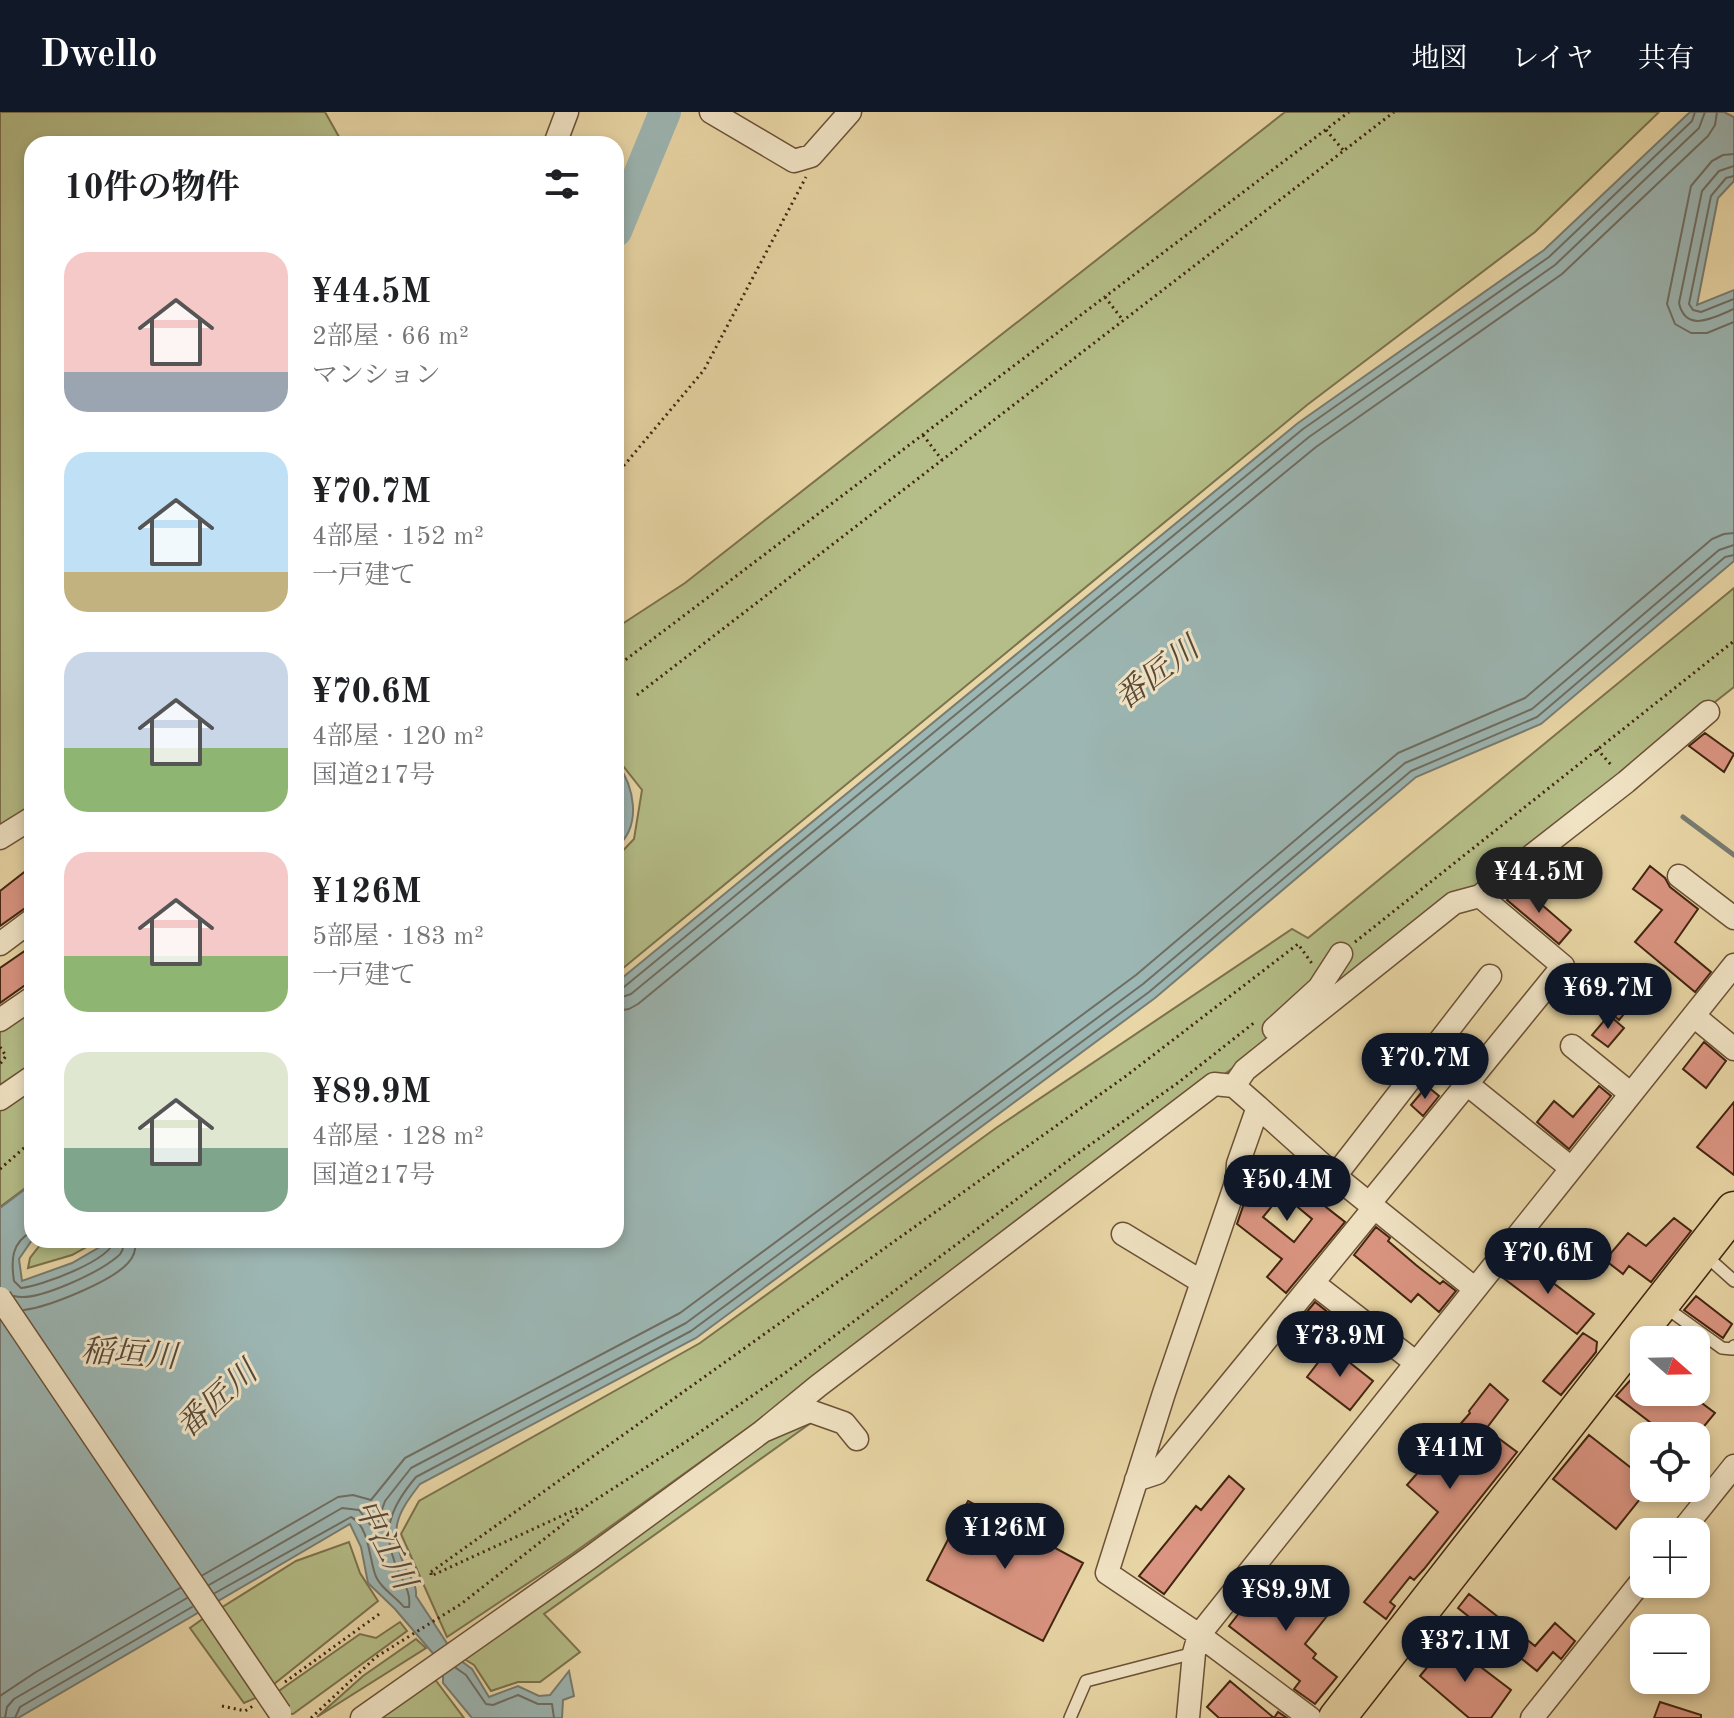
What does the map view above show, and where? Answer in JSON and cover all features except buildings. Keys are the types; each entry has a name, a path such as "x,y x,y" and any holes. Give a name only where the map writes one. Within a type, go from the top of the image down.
{"highway":[{"path":"1337,1718 1734,1210"}],"street":[{"path":"558,136 567,112"},
{"path":"711,112 794,161 811,156 850,112"},
{"path":"362,1718 763,1431 818,1386 1245,1070 1454,903 1480,896 1626,782 1708,712"},
{"path":"0,838 24,823"},
{"path":"1679,876 1734,918"},
{"path":"1136,1480 1157,1473 1313,1283 1563,966 1480,896"},
{"path":"0,944 24,926"},
{"path":"1224,1085 1319,988 1341,954"},
{"path":"1188,1718 1196,1644 1415,1362 1734,965"},
{"path":"1335,1176 1490,976"},
{"path":"0,1020 24,1004"},
{"path":"1694,1016 1734,1049"},
{"path":"1572,1046 1631,1094"},
{"path":"0,1099 24,1082"},
{"path":"1467,1084 1571,1168"},
{"path":"1224,1085 1258,1107 1335,1176 1474,1288"},
{"path":"1258,1107 1238,1164 1237,1180 1107,1573 1196,1644 1310,1718"},
{"path":"1123,1234 1202,1282"},
{"path":"1313,1283 1415,1362"},
{"path":"0,1298 282,1716"},
{"path":"763,1431 810,1411 844,1423 857,1439"},
{"path":"1697,1518 1725,1493 1734,1466"},
{"path":"1532,1718 1630,1596"}],"lane":[{"path":"1702,1251 1733,1281"},
{"path":"1661,1304 1722,1348 1732,1349 1734,1346"},
{"path":"1070,1718 1086,1681 1196,1644"}],"path":[{"path":"624,661 1349,112"},
{"path":"637,695 1394,112"},
{"path":"1326,130 1344,151"},
{"path":"624,465 704,370 808,173 803,159"},
{"path":"1105,297 1123,321"},
{"path":"923,435 942,460"},
{"path":"589,1504 431,1576 431,1572 1126,1076 1298,944 1318,972 1734,641"},
{"path":"1597,748 1626,782"},
{"path":"311,1718 376,1657 461,1604 589,1504 785,1373 1084,1149 1179,1082 1260,1018"},
{"path":"0,1047 6,1056 0,1064"},
{"path":"0,1169 24,1148"},
{"path":"282,1684 382,1612"},
{"path":"222,1706 245,1711 257,1702"}],"green space":[{"path":"0,112 325,112 338,136 24,136 24,811 0,826"},
{"path":"1285,112 1659,112 1535,232 1307,405 624,967 624,850 634,839 642,790 624,767 624,623 685,583"},
{"path":"1734,588 1734,687 1484,884 812,1382 572,1554 447,1637 401,1534 419,1501 700,1343 996,1128 1292,929 1308,938"},
{"path":"24,1016 24,1189 0,1207 0,1032"},
{"path":"38,1248 85,1248 72,1255 28,1268 30,1258"},
{"path":"815,1420 544,1614 580,1652 540,1682 518,1682 491,1691 474,1665 459,1656 765,1440"},
{"path":"349,1542 360,1573 378,1601 269,1688 216,1611 296,1561"},
{"path":"204,1618 260,1696 244,1703 190,1628"},
{"path":"400,1622 407,1631 293,1714 285,1713 273,1695 360,1634 376,1638"},
{"path":"416,1639 426,1648 317,1717 363,1676"},
{"path":"434,1678 464,1718 381,1718"}],"water":[{"path":"1690,112 1724,112 1734,117 1734,181 1718,198 1697,305 1734,290 1734,561 1541,724 1416,777 1155,998 696,1338 420,1484 401,1513 396,1532 400,1554 414,1584 416,1596 456,1657 472,1669 489,1697 518,1686 539,1696 550,1695 569,1671 574,1696 563,1700 562,1718 472,1718 443,1683 443,1665 368,1583 361,1547 350,1524 18,1718 0,1718 0,1208 24,1190 24,1248 27,1248 19,1259 22,1281 72,1263 98,1248 624,1248 624,976 1298,423 1544,250"},
{"path":"624,775 633,805 630,828 624,839"}],"waterway":[{"name":"稲垣川","path":"624,212 665,112"},
{"path":"1683,817 1734,855"}],"water label":[{"name":"番匠川","path":"1158,675"},
{"name":"番匠川","path":"218,1401"},
{"name":"中江川","path":"383,1545"}]}
